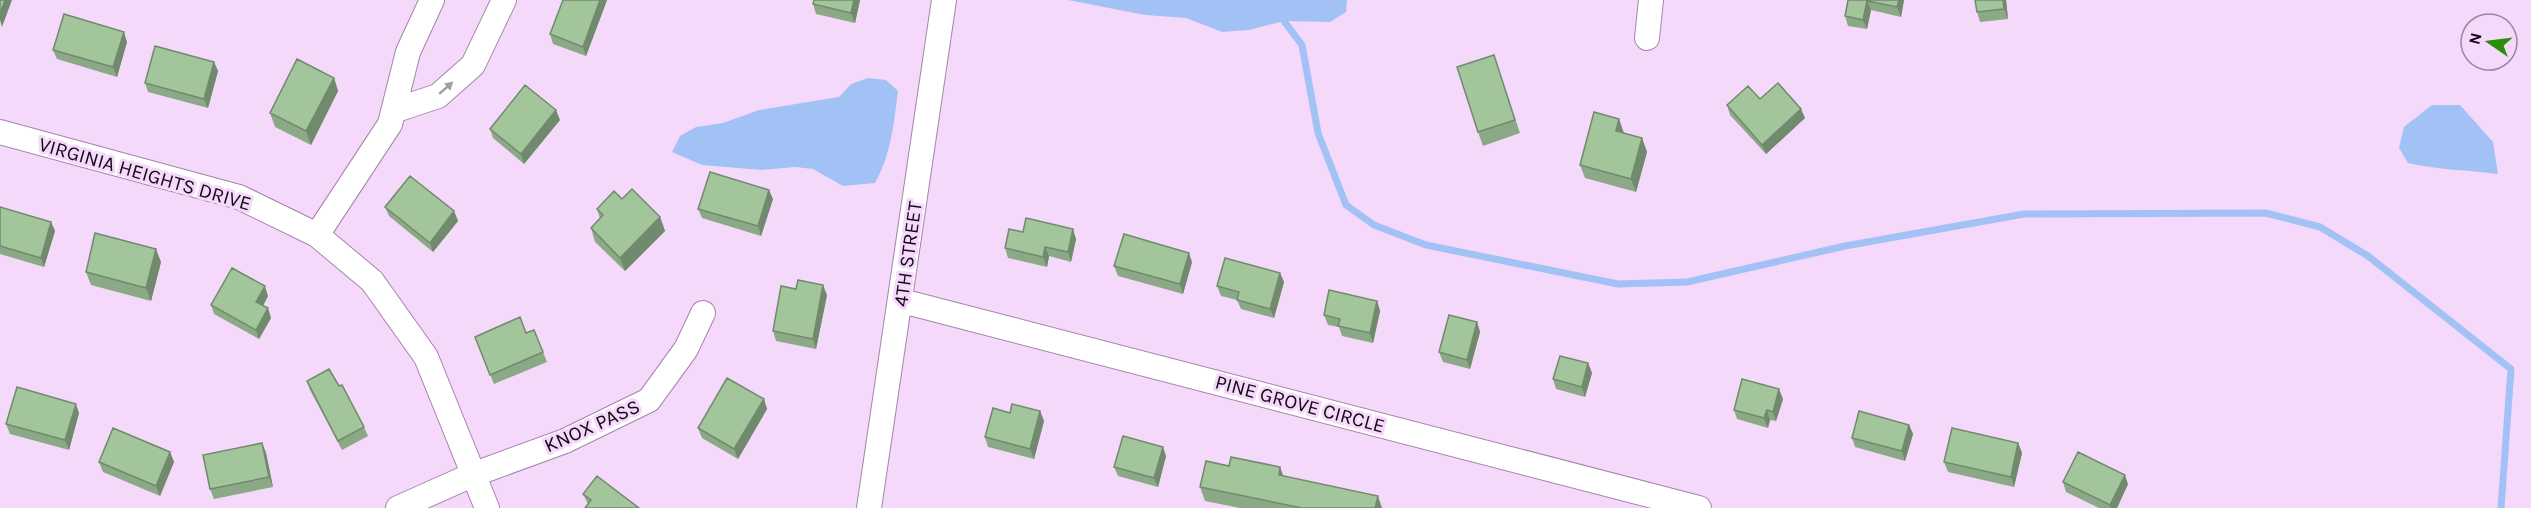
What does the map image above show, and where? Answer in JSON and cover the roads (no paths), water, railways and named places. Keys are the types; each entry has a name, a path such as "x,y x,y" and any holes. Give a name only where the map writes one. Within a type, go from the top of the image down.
{"street":[{"path":"317,235 390,124 408,52 432,0"},
{"path":"393,111 438,96 473,65 504,0"},
{"name":"4TH STREET","path":"869,508 902,301 944,0"},
{"path":"1647,38 1651,0"},
{"name":"VIRGINIA HEIGHTS DRIVE","path":"0,132 239,197 317,235 372,281 426,357 472,476 487,508"},
{"name":"PINE GROVE CIRCLE","path":"902,301 1699,508"},
{"name":"KNOX PASS","path":"398,508 472,476 565,441 649,400 686,349 703,313"}],"water":[{"path":"1068,0 1347,0 1346,12 1330,22 1284,21 1249,30 1222,32 1186,18 1145,15"},
{"path":"868,78 886,80 898,91 888,150 875,183 843,186 813,169 795,167 762,170 702,165 672,152 680,136 696,127 723,123 759,110 839,97 851,84"},
{"path":"2432,105 2460,105 2493,142 2498,174 2441,169 2408,163 2399,148 2404,127"}],"waterway":[{"path":"1284,21 1302,45 1318,133 1346,205 1374,225 1426,245 1618,284 1687,282 1845,246 2024,214 2266,213 2320,227 2368,256 2511,369 2501,508"}]}
